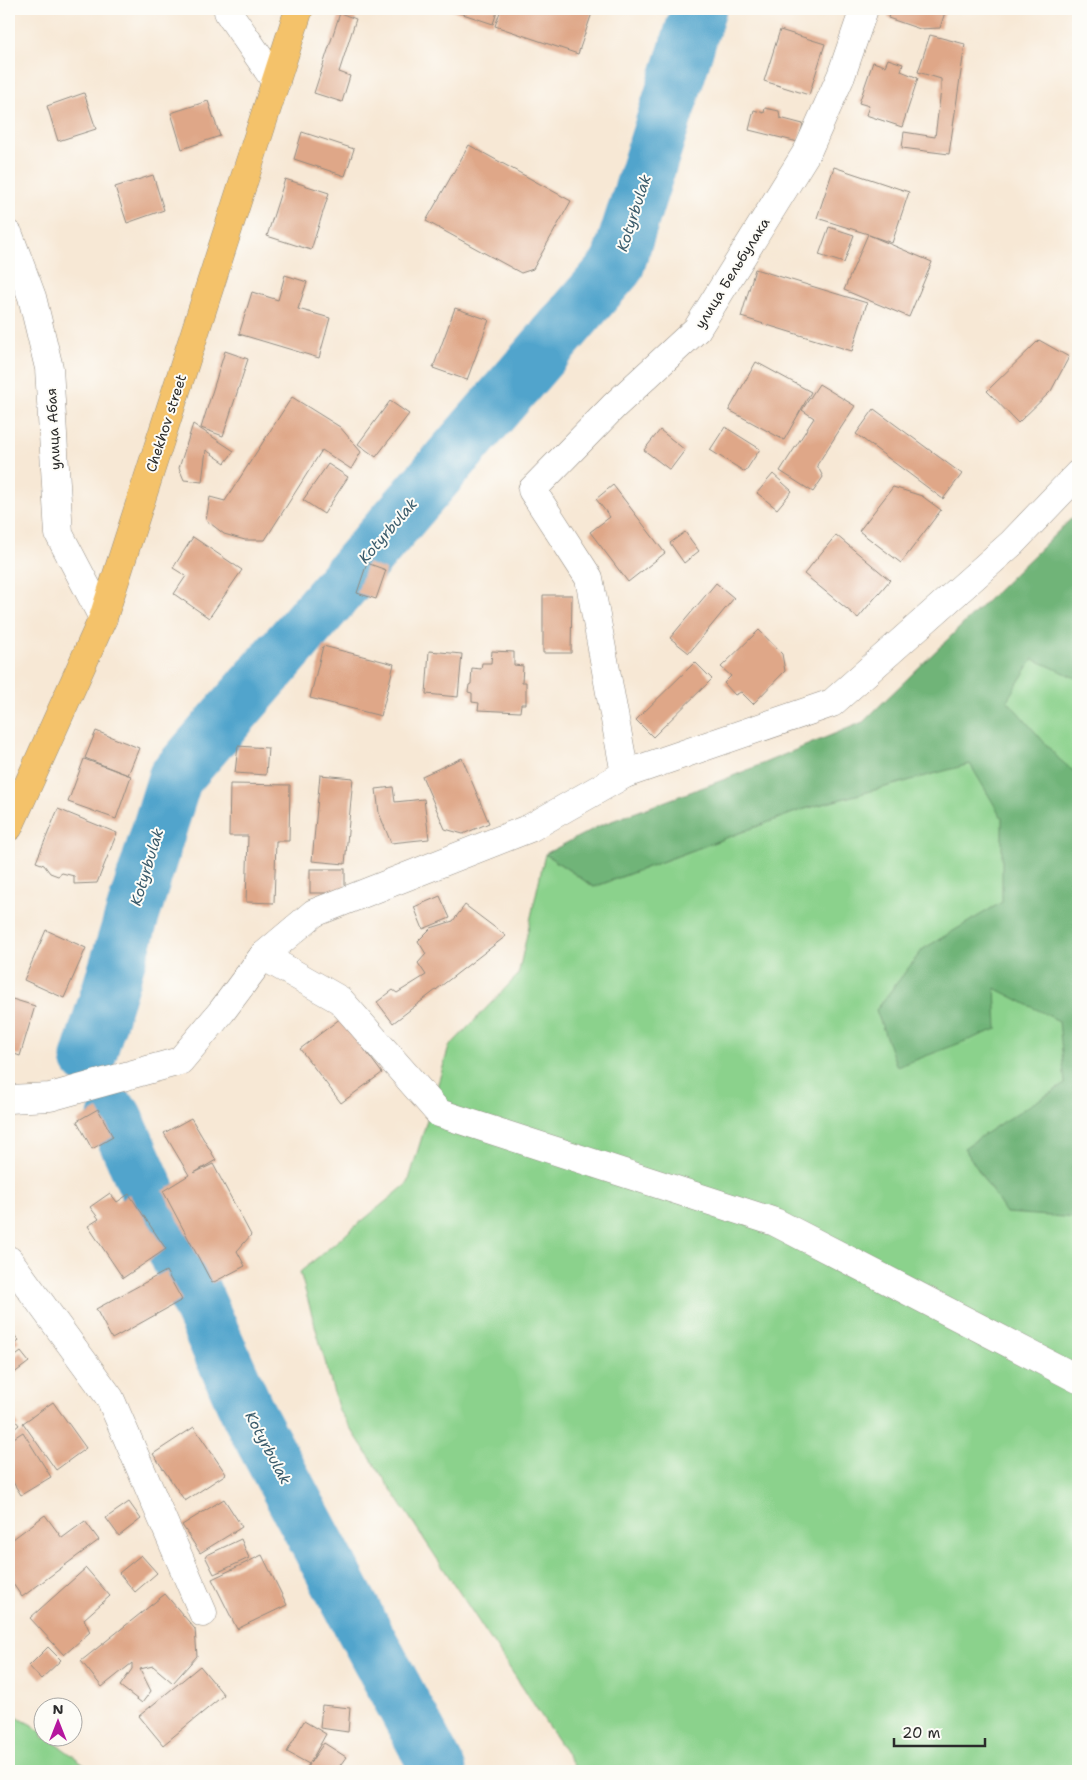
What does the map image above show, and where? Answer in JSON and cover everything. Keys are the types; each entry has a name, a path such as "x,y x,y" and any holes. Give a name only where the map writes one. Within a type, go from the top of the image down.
{"main road":[{"name":"Chekhov street","path":"9,827 103,618 299,9"}],"street":[{"path":"228,9 228,12 276,82"},
{"name":"улица Бельбулака","path":"625,774 589,578 532,490 614,406 698,329 808,150 841,76 864,9"},
{"name":"улица Абая","path":"9,235 32,297 49,368 59,534 103,618"},
{"path":"9,1099 50,1097 180,1061 222,1011 263,956 314,913 530,828 625,774 832,703 1012,543 1078,474"},
{"path":"263,956 340,1000 438,1112 775,1222 1078,1379"},
{"path":"9,1260 110,1398 204,1613"}],"green space":[{"path":"1078,512 1078,679 1033,659 1007,700 1059,759 1078,775 1078,1218 1006,1213 964,1148 1065,1084 1059,1021 995,988 997,1029 897,1067 876,1010 923,949 1002,902 1002,818 970,764 801,810 594,887 545,854 601,825 728,778 863,722"},
{"path":"1078,574 1078,1771 578,1771 339,1411 300,1272 408,1183 449,1047 518,975 545,854 594,887 801,810 910,780"},
{"path":"9,1713 32,1725 32,1748 62,1748 94,1771 9,1771"}],"building":[{"path":"448,9 498,9 493,24"},
{"path":"501,9 593,10 578,54 495,26"},
{"path":"891,9 946,9 940,28 920,29 888,18"},
{"path":"340,13 356,19 339,72 350,76 342,102 314,93"},
{"path":"780,30 825,44 809,95 764,81"},
{"path":"930,35 965,44 949,154 902,148 904,132 935,137 941,79 918,72"},
{"path":"888,59 903,64 901,71 918,78 902,127 866,115 869,106 859,103 873,62 885,66"},
{"path":"84,93 96,129 58,141 47,106"},
{"path":"208,101 220,136 182,149 171,113"},
{"path":"765,108 779,111 780,118 803,124 798,142 749,130 754,110 764,113"},
{"path":"302,132 354,149 345,176 294,159"},
{"path":"469,145 571,201 533,269 521,273 426,221"},
{"path":"834,167 909,192 892,243 869,235 932,262 909,317 844,290 868,234 817,218"},
{"path":"153,175 164,210 127,223 115,187"},
{"path":"285,179 329,193 311,250 267,236"},
{"path":"829,227 854,235 844,263 819,255"},
{"path":"755,269 867,303 852,351 741,317"},
{"path":"285,275 307,282 298,309 330,318 319,358 239,334 252,292 278,300"},
{"path":"455,308 489,320 467,380 433,368"},
{"path":"1039,340 1069,357 1051,391 1018,423 987,391"},
{"path":"225,351 248,359 223,436 201,428"},
{"path":"756,362 811,392 784,440 729,410"},
{"path":"819,384 855,406 817,465 823,477 813,492 780,471 814,418 802,410"},
{"path":"292,397 340,427 361,452 351,469 322,450 265,540 245,540 224,534 206,520 210,497 225,501"},
{"path":"390,401 409,414 376,457 358,444"},
{"path":"874,409 962,474 943,499 856,434"},
{"path":"193,424 234,451 225,463 206,450 202,482 184,480 179,468"},
{"path":"725,427 760,449 745,472 710,450"},
{"path":"660,430 685,450 670,470 644,450"},
{"path":"328,464 348,477 324,514 303,500"},
{"path":"773,474 792,491 777,509 757,493"},
{"path":"613,485 665,553 628,582 590,532 610,517 596,499"},
{"path":"893,487 922,496 941,510 901,563 859,531"},
{"path":"685,532 699,551 684,563 670,543"},
{"path":"836,535 890,580 858,618 804,574"},
{"path":"193,537 242,570 209,618 174,594 186,576 173,568"},
{"path":"367,563 386,570 376,599 357,593"},
{"path":"716,583 734,598 689,653 670,638"},
{"path":"543,595 572,595 571,653 543,653"},
{"path":"759,630 782,654 785,671 753,704 741,692 735,695 724,683 731,676 721,667"},
{"path":"323,646 394,664 381,716 310,698"},
{"path":"429,651 462,654 458,697 426,694"},
{"path":"492,651 514,652 514,665 523,666 522,682 526,682 526,704 521,704 520,712 478,710 479,703 472,702 472,693 468,692 469,685 471,684 472,668 481,669 482,663 491,663"},
{"path":"695,662 712,679 653,737 636,720"},
{"path":"96,731 139,748 128,775 85,758"},
{"path":"238,746 268,748 266,775 235,773"},
{"path":"462,758 489,823 463,834 445,829 422,776"},
{"path":"84,759 131,776 116,819 68,802"},
{"path":"320,775 353,778 345,864 312,861"},
{"path":"230,784 290,785 289,841 276,841 274,903 246,902 248,836 229,836"},
{"path":"393,787 395,802 424,799 429,839 391,843 379,813 376,789"},
{"path":"58,809 117,833 97,883 74,884 74,876 62,873 58,876 50,873 44,865 36,862"},
{"path":"310,869 345,869 345,893 310,893"},
{"path":"440,896 450,918 423,929 414,907"},
{"path":"465,905 506,936 393,1023 377,1002 393,990 397,993 426,975 418,963 426,954 418,941 431,928 453,921"},
{"path":"46,930 86,948 64,998 24,980"},
{"path":"9,998 35,1006 20,1056 9,1052"},
{"path":"341,1018 382,1073 341,1103 300,1049"},
{"path":"98,1109 113,1137 92,1149 77,1121"},
{"path":"191,1118 216,1160 194,1173 213,1164 251,1235 237,1251 245,1266 212,1283 163,1191 189,1175 164,1133"},
{"path":"110,1193 117,1202 129,1194 166,1249 123,1278 88,1226 99,1219 90,1207"},
{"path":"166,1271 182,1300 112,1339 96,1309"},
{"path":"9,1328 19,1341 9,1349"},
{"path":"21,1352 29,1362 9,1377 9,1361"},
{"path":"53,1402 86,1448 56,1470 23,1423"},
{"path":"9,1412 19,1425 9,1433"},
{"path":"194,1427 226,1474 185,1501 153,1454"},
{"path":"23,1432 51,1477 21,1495 9,1476 9,1441"},
{"path":"224,1499 242,1527 200,1553 182,1525"},
{"path":"129,1502 141,1519 119,1536 106,1518"},
{"path":"45,1515 62,1538 85,1521 99,1540 22,1597 9,1578 9,1542"},
{"path":"241,1539 249,1558 214,1574 205,1556"},
{"path":"141,1555 157,1573 135,1592 119,1573"},
{"path":"262,1555 287,1605 237,1629 212,1579"},
{"path":"86,1568 110,1596 84,1619 90,1632 64,1655 30,1618"},
{"path":"165,1594 195,1629 197,1656 173,1683 153,1666 140,1669 151,1691 142,1703 120,1686 132,1669 132,1663 102,1687 81,1661"},
{"path":"48,1647 61,1660 41,1679 29,1666"},
{"path":"200,1666 224,1695 163,1745 139,1716"},
{"path":"322,1705 350,1708 348,1732 320,1728"},
{"path":"304,1721 326,1734 310,1763 324,1743 346,1757 336,1771 305,1771 309,1764 287,1752"}],"waterway":[{"name":"Kotyrbulak","path":"88,1058 175,778 617,266 699,9"},
{"name":"Kotyrbulak","path":"115,1117 249,1415 439,1771"}]}
